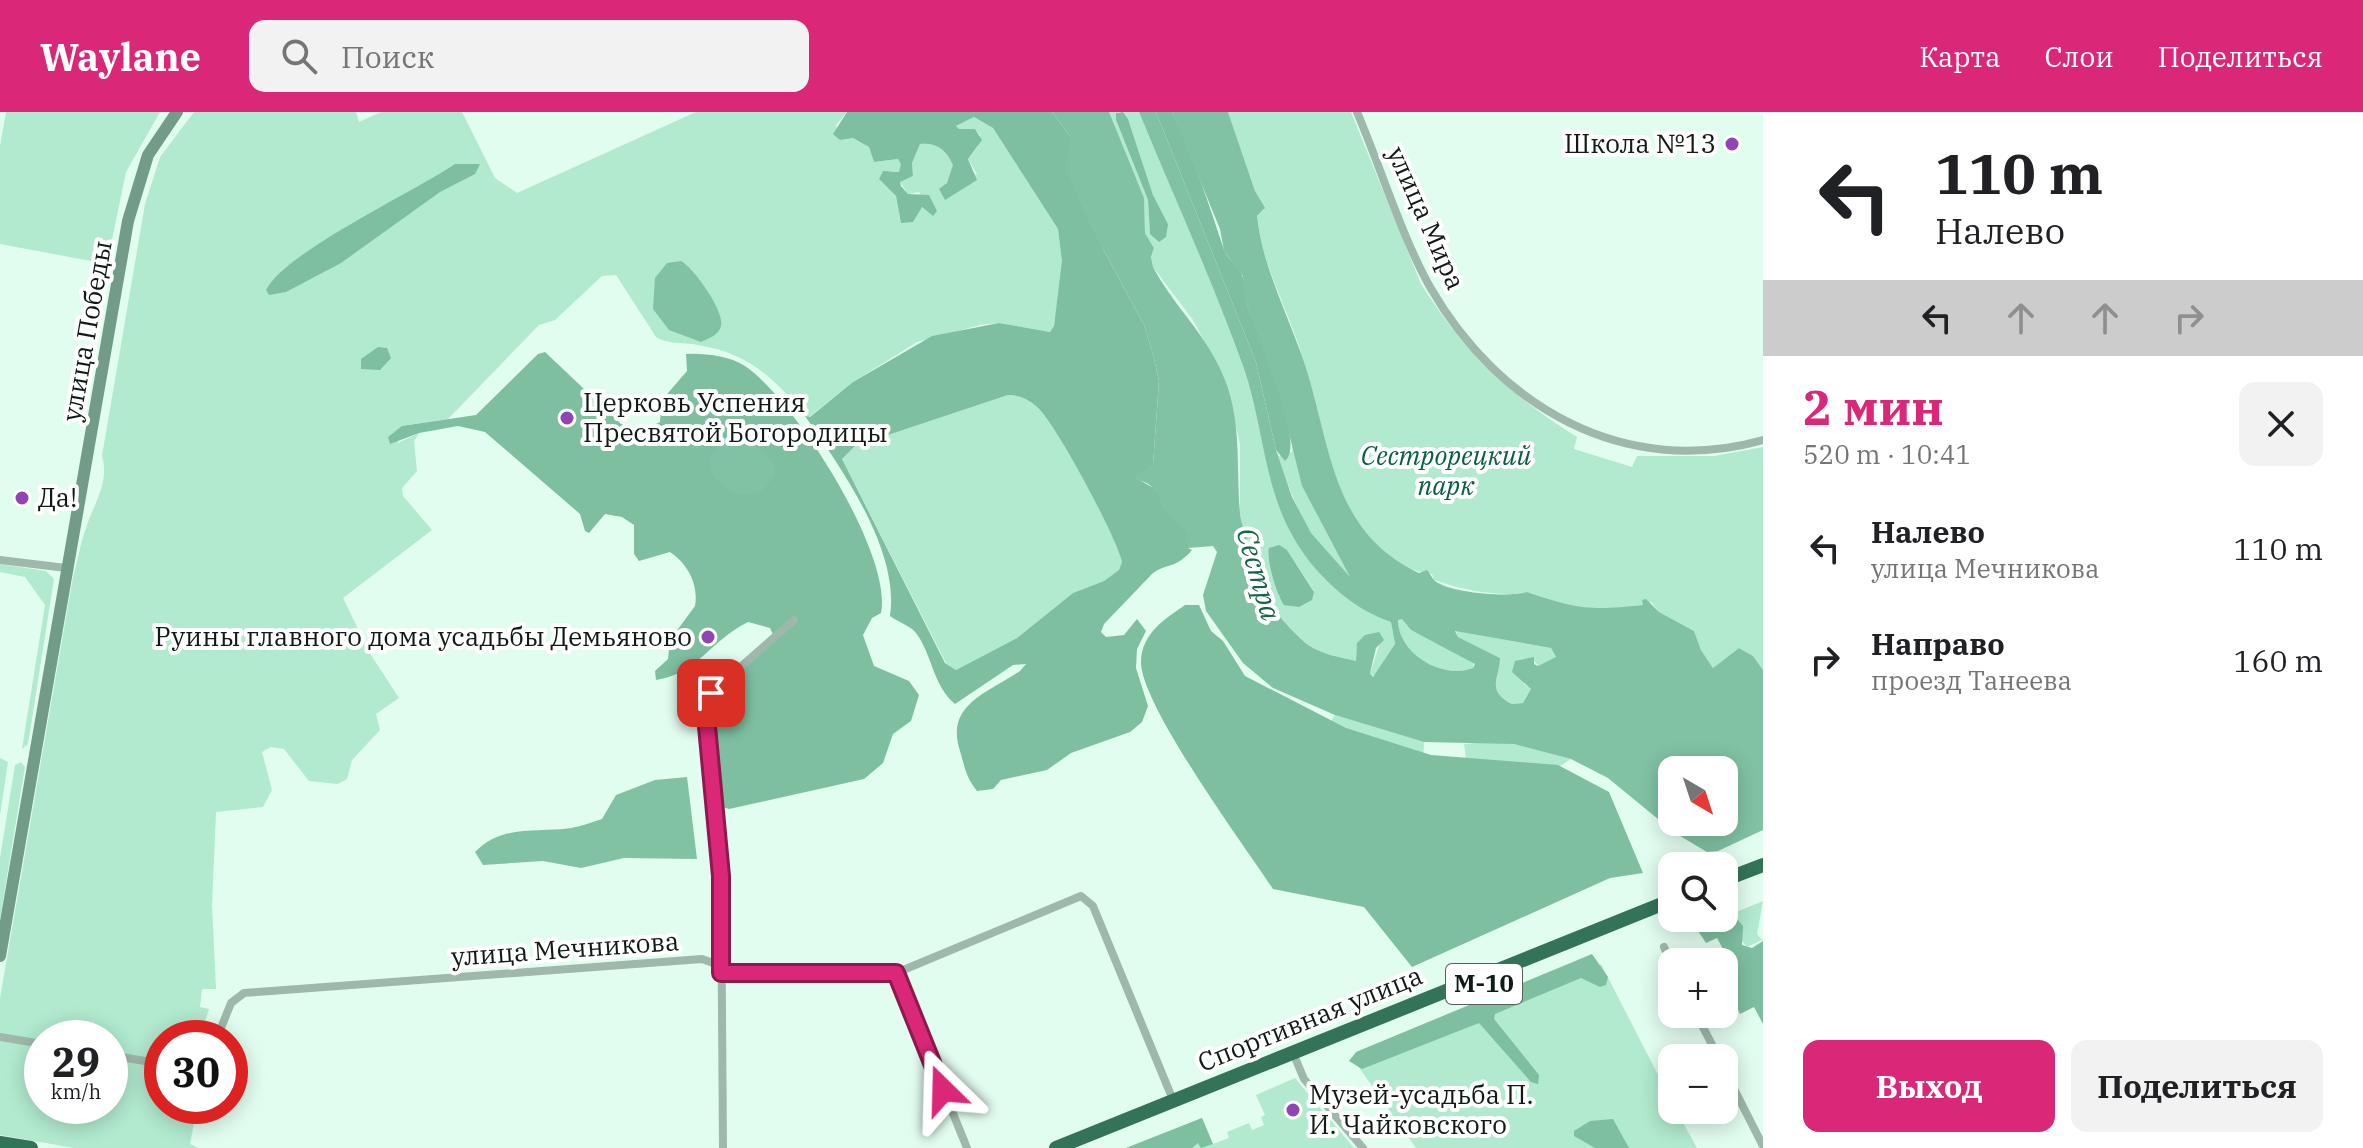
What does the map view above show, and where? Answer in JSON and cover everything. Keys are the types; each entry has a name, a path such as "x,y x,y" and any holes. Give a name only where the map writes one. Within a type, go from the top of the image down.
{"highway":[{"path":"1738,875 1763,865"},
{"path":"1738,885 1763,875"},
{"name":"Спортивная улица","path":"1056,1148 1658,906"},
{"name":"Спортивная улица","path":"1079,1148 1658,916"},
{"path":"0,1143 31,1148"}],"street":[{"name":"улица Победы","path":"0,956 133,200 148,155 177,112"},
{"name":"улица Мира","path":"1357,112 1429,285 1461,331 1511,385 1584,431 1647,450 1711,448 1763,440"},
{"path":"0,560 66,568"},
{"path":"723,1148 721,876 705,705 711,693 794,620"},
{"name":"улица Мечникова","path":"224,1020 231,1003 244,993 702,959 713,963 721,973 896,973 1076,897 1085,897 1093,906 1173,1100"},
{"path":"896,973 967,1148"},
{"path":"0,1037 24,1041"},
{"path":"1296,1060 1304,1079 1363,1148"},
{"path":"1738,1097 1763,1146"}],"green space":[{"path":"6,112 160,112 126,172 107,264 0,244 0,146"},
{"path":"194,112 356,112 359,122 381,112 462,112 495,178 517,193 696,112 847,112 836,125 840,140 853,138 869,147 874,162 898,159 902,164 899,172 892,171 879,179 896,196 901,223 922,207 933,216 919,192 908,194 900,182 913,176 912,163 920,144 931,143 942,149 954,165 947,183 977,174 968,159 978,146 980,135 975,129 958,129 956,126 974,117 993,128 1058,229 1063,261 1054,326 1050,332 999,323 917,342 853,382 809,417 771,379 746,361 716,349 656,337 616,275 602,276 555,320 539,325 448,419 402,426 398,443 419,433 414,441 417,471 402,488 403,496 432,530 343,598 369,652 399,698 376,714 380,730 352,760 347,779 338,784 309,781 284,749 271,747 262,752 272,790 263,807 216,812 212,905 216,989 202,989 200,1007 209,1009 206,1020 144,1020 144,1124 194,1124 190,1144 199,1148 74,1148 0,1135 0,998 73,577 104,475 102,456 145,204 160,157"},
{"path":"1109,112 1119,112 1116,113 1116,120 1148,200 1150,234 1168,224 1153,195 1123,112 1139,112 1243,366 1275,495 1292,535 1310,562 1334,588 1362,608 1391,622 1395,644 1376,677 1370,673 1380,643 1357,646 1356,661 1323,653 1302,641 1262,598 1252,579 1248,566 1250,546 1242,530 1240,512 1240,444 1225,381 1193,320 1153,267 1151,257 1154,248 1145,233 1144,202","holes":["1287,550 1314,591 1279,597 1276,579"]},
{"name":"Сестрорецкий парк","path":"1228,112 1351,112 1421,284 1454,331 1490,370 1530,405 1577,437 1574,449 1632,467 1637,456 1714,456 1763,447 1763,670 1753,656 1739,648 1713,668 1701,650 1694,631 1659,612 1651,602 1623,609 1590,611 1558,605 1532,593 1471,590 1434,580 1432,574 1401,565 1376,546 1357,521 1329,457 1304,362 1264,253 1257,216 1264,210"},
{"path":"1008,395 1027,399 1045,416 1084,480 1122,562 1119,570 1104,581 1073,593 1017,638 956,670 946,663 842,459 855,446"},
{"path":"1293,442 1302,486 1350,577 1324,554 1295,502 1276,450 1279,456 1292,452"},
{"path":"0,564 46,571 54,579 28,744 22,749 45,605 25,577 0,572"},
{"path":"1402,619 1411,630 1474,660 1473,668 1448,670 1424,661 1405,644 1398,620"},
{"path":"1456,631 1551,648 1556,658 1538,666 1533,659 1524,661 1524,684 1531,689 1523,703 1512,704 1496,689 1500,658 1458,637"},
{"path":"1335,715 1424,742 1423,763 1330,723"},
{"path":"1464,744 1514,744 1571,759 1549,773 1466,759"},
{"path":"0,758 8,762 0,815"},
{"path":"21,762 25,767 0,919 0,858 15,765"},
{"path":"1763,901 1757,934 1762,940 1747,947 1740,938 1743,926 1738,924 1738,911"},
{"path":"1601,964 1658,1075 1658,1124 1684,1124 1697,1148 1416,1148 1358,1066"},
{"name":"Музей-усадьба П. И. Чайковского","path":"1295,1078 1354,1148 1126,1148 1202,1118 1213,1144 1229,1138 1227,1132 1249,1123 1252,1130 1264,1125 1261,1117 1265,1115 1256,1095"}],"shaded area":[{"path":"847,112 1052,112 1070,136 1103,249 1144,325 1153,354 1159,381 1153,465 1136,478 1157,490 1163,507 1188,531 1188,548 1192,550 1176,563 1152,574 1104,624 1101,632 1106,637 1124,635 1137,619 1146,631 1137,649 1136,668 1148,706 1142,722 1130,732 1071,753 1047,770 1001,780 993,789 977,791 970,781 960,751 958,722 972,702 1026,664 1013,665 955,704 947,696 916,633 890,616 891,591 877,537 850,485 805,416 810,417 853,382 932,336 999,323 1050,332 1054,326 1062,261 1058,229 993,128 974,117 956,126 959,129 975,129 982,140 968,159 977,180 945,200 939,189 947,183 953,165 940,148 920,144 912,163 913,176 900,182 901,186 908,194 929,195 937,211 933,216 922,207 913,222 901,223 896,196 879,179 883,171 899,172 901,164 898,159 874,162 869,147 853,138 840,140 833,134","holes":["1008,395 1030,401 1045,416 1097,506 1122,562 1119,570 1104,581 1073,593 1017,638 956,670 945,663 842,459 855,446"]},
{"path":"1052,112 1109,112 1144,198 1145,233 1154,248 1151,257 1153,267 1218,364 1230,396 1236,429 1240,513 1251,552 1251,577 1269,604 1296,634 1321,652 1356,661 1357,643 1365,635 1379,632 1384,640 1376,648 1370,673 1373,677 1395,644 1391,622 1361,608 1334,588 1300,549 1282,515 1243,366 1139,112 1156,112 1256,362 1276,450 1292,497 1311,533 1350,577 1302,486 1279,393 1245,300 1243,276 1224,251 1220,229 1172,112 1228,112 1255,191 1265,208 1257,216 1264,252 1312,387 1337,480 1366,533 1389,555 1419,573 1427,570 1434,580 1452,588 1494,594 1527,592 1558,602 1596,608 1643,605 1642,600 1646,599 1659,612 1694,631 1701,650 1713,668 1739,648 1753,656 1763,670 1763,830 1718,851 1707,852 1680,836 1738,836 1738,756 1658,756 1658,819 1608,778 1571,759 1514,744 1424,742 1335,715 1273,688 1243,663 1206,611 1203,595 1217,552 1213,546 1188,548 1188,531 1170,517 1149,484 1136,480 1137,475 1153,465 1159,381 1153,354 1144,325 1089,223 1067,171 1070,136","holes":["1402,619 1411,630 1475,664 1473,668 1448,670 1424,661 1405,643 1398,620","1455,631 1551,648 1556,657 1538,666 1534,664 1534,657 1515,661 1512,672 1531,689 1523,703 1512,704 1496,689 1500,658 1458,637"]},
{"path":"1123,112 1153,195 1168,224 1166,237 1159,242 1150,234 1148,200 1116,120 1116,113"},
{"path":"1156,112 1172,112 1194,163 1224,250 1242,275 1247,305 1285,411 1290,451 1285,461 1276,450 1256,362"},
{"path":"455,164 480,164 475,174 440,192 341,263 286,292 269,295 266,290 298,258"},
{"path":"681,261 707,291 721,319 718,332 701,342 669,330 653,309 655,278 667,263"},
{"path":"378,347 387,348 391,358 380,370 361,369 361,359"},
{"path":"545,352 621,424 631,427 645,428 660,422 662,400 687,371 686,354 717,356 745,366 789,410 836,480 872,554 881,587 881,613 872,618 863,635 874,666 909,681 919,695 911,721 893,734 883,763 864,779 729,809 719,806 709,700 774,637 770,628 748,622 724,637 683,671 656,680 655,671 668,659 670,640 695,606 693,582 676,557 670,552 639,561 634,554 634,525 622,517 605,514 589,533 585,531 580,514 485,432 458,426 419,433 390,444 388,437 402,426 476,415 538,354"},
{"path":"728,440 750,444 768,456 776,469 766,487 752,494 738,494 714,477 710,464 714,451"},
{"path":"1279,545 1287,550 1314,592 1312,600 1299,607 1284,605 1275,586 1268,553 1269,548"},
{"path":"1185,605 1199,605 1211,631 1223,641 1245,676 1346,728 1431,755 1558,765 1609,792 1643,873 1610,878 1412,967 1364,907 1273,889 1175,741 1145,681 1141,661 1145,642 1156,628"},
{"path":"687,777 697,859 624,858 581,868 543,861 483,865 475,852 485,843 508,833 571,828 602,819 616,795 655,780"},
{"path":"1738,920 1743,926 1742,945 1752,948 1763,941 1763,1024 1754,1007 1740,1014 1738,1010 1738,948 1722,948 1717,938 1706,943 1699,932 1738,932"},
{"path":"1592,954 1608,977 1606,985 1600,987 1581,978 1495,1014 1494,1019 1539,1075 1538,1084 1531,1082 1479,1023 1362,1069 1349,1061 1356,1052"},
{"path":"1202,1118 1213,1144 1201,1148 1198,1143 1192,1148 1126,1148"},
{"path":"1613,1119 1629,1148 1595,1148 1574,1136 1574,1131 1590,1121"}],"place":[{"name":"Школа №13","path":"1732,144"},
{"name":"Церковь Успения Пресвятой Богородицы","path":"567,418"},
{"name":"Да!","path":"22,498"},
{"name":"Руины главного дома усадьбы Демьяново","path":"708,637"},
{"name":"Музей-усадьба П. И. Чайковского","path":"1293,1110"}],"route":[{"path":"711,693 705,705 721,876 721,973 896,973 943,1090"}],"water label":[{"name":"Сестра","path":"1259,574"}]}
